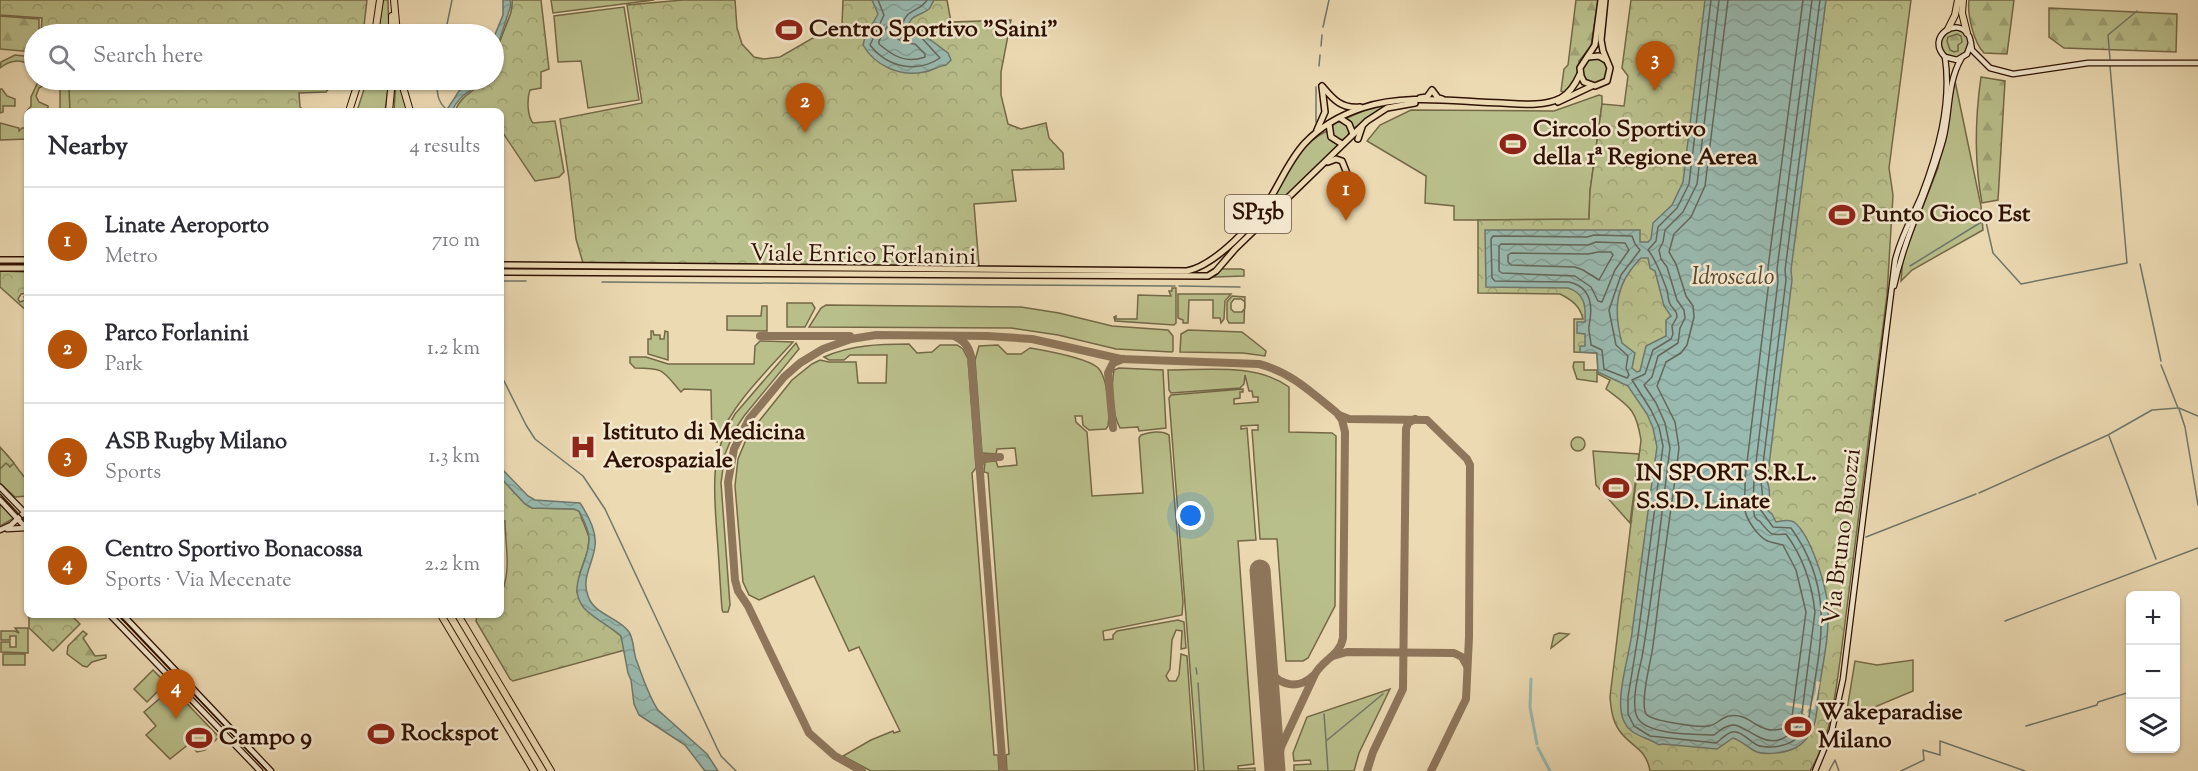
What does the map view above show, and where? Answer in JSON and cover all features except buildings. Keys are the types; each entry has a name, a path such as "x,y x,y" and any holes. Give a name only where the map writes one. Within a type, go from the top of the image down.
{"highway":[{"path":"376,24 380,0"},
{"path":"393,0 394,24"},
{"path":"1948,29 1955,15 1958,0"},
{"path":"1963,0 1963,20 1967,33"},
{"path":"352,108 358,90"},
{"path":"389,108 391,90"},
{"path":"404,90 409,108"},
{"path":"443,618 533,771"},
{"path":"460,618 551,771"}],"main road":[{"name":"SP15b","path":"1231,243 1264,207 1291,161 1313,136 1340,118 1376,104 1400,99 1527,104 1561,98 1569,92 1580,74 1582,63 1588,57 1597,39 1600,0"},
{"name":"SP15b","path":"1235,249 1342,144 1383,110 1407,103 1543,106 1565,99 1592,86 1602,85 1609,78 1610,68 1601,40 1605,0"},
{"path":"1982,61 1972,50 1967,33 1958,28 1948,29 1941,35 1938,42 1940,51 1945,57 1954,60 1972,56 1993,69 2013,74 2088,63 2198,63"},
{"path":"1963,58 1969,51 1971,43"},
{"path":"1588,57 1599,56 1607,61"},
{"name":"Via Bruno Buozzi","path":"1815,771 1832,730 1843,679 1897,251 1925,185 1939,140 1947,87 1945,57"},
{"name":"Via Bruno Buozzi","path":"1890,303 1900,257 1924,200 1939,156 1954,75 1963,58"},
{"path":"1580,74 1584,81 1592,86"},
{"path":"1313,136 1324,113 1322,86 1333,100 1343,106 1355,108 1376,104"},
{"path":"1400,99 1424,98 1432,90 1438,98 1461,102"},
{"path":"1340,118 1349,124 1353,134"},
{"path":"1358,139 1367,121"},
{"path":"1329,124 1331,137 1342,144"},
{"path":"1317,171 1330,160 1338,159 1344,163 1348,176"},
{"path":"1231,243 1230,248 1235,249"},
{"name":"Viale Enrico Forlanini","path":"504,270 1182,272 1211,261 1231,243"},
{"name":"Viale Enrico Forlanini","path":"504,270 1185,277 1208,276 1235,249"},
{"path":"0,260 24,260"},
{"path":"0,268 24,268"},
{"path":"0,487 24,511"},
{"path":"0,500 24,525"},
{"path":"1,530 24,515"},
{"path":"1,530 24,528"},
{"path":"113,618 260,771"},
{"path":"126,618 271,771"}],"green space":[{"path":"0,0 367,0 364,24 42,24 42,18 0,15"},
{"path":"383,0 388,0 389,24 379,24"},
{"path":"512,0 541,0 549,69 541,72 541,88 530,90 528,107 533,123 555,121 564,172 559,177 535,181 504,134 504,108 456,108 473,90 504,90 504,30 512,7"},
{"path":"551,0 654,0 553,13"},
{"path":"683,0 735,0 737,28 742,44 754,57 764,59 780,57 818,35 839,32 842,25 843,0 947,0 951,22 1011,20 1001,72 1001,95 1008,124 1021,129 1046,123 1049,138 1063,153 1064,169 1012,170 1016,201 974,204 979,266 583,263 576,239 560,119 642,103 627,5"},
{"path":"1576,0 1598,0 1591,46 1579,61 1577,78 1566,92 1563,92 1561,91 1564,69 1568,65"},
{"name":"Idroscalo","path":"1631,0 1911,0 1889,168 1893,195 1887,295 1841,654 1828,729 1810,771 1650,771 1645,757 1623,736 1613,718 1610,697 1641,440 1637,421 1631,410 1606,389 1610,380 1598,374 1597,353 1574,352 1574,319 1583,319 1580,310 1572,301 1560,294 1478,293 1478,220 1589,219 1590,191 1602,104 1624,106 1628,76 1622,68"},
{"path":"1969,0 2014,0 2007,54 1984,53 1980,48 1972,28"},
{"path":"624,7 639,100 588,108 581,61 558,62 554,16"},
{"path":"2049,8 2177,14 2176,52 2064,48 2049,37"},
{"path":"0,16 39,19 39,24 24,24 24,51 0,49"},
{"path":"1955,30 1965,34 1969,44 1965,54 1955,58 1945,54 1941,44 1945,34"},
{"path":"1957,34 1961,36 1962,42 1958,45 1958,51 1954,52 1950,50 1947,41 1948,37"},
{"path":"15,55 24,56 24,62 9,63 0,68 1,62"},
{"path":"1595,59 1604,62 1607,71 1604,80 1595,83 1586,80 1583,71 1586,62"},
{"path":"1981,77 2005,81 1998,200 1982,203 1976,140"},
{"path":"1955,81 1981,206 1983,230 1912,270 1901,281 1903,257 1938,168"},
{"path":"0,89 7,96 15,99 15,106 3,106 3,112 0,113"},
{"path":"34,90 38,90 36,96 39,102 48,108 29,108"},
{"path":"60,90 70,90 70,108 60,108"},
{"path":"69,90 328,90 326,92 299,93 301,108 70,108"},
{"path":"364,90 388,90 385,108 358,108"},
{"path":"395,90 402,90 407,108 394,108"},
{"name":"Circolo Sportivo della 1ª Regione Aerea","path":"1599,95 1602,96 1602,104 1590,191 1589,220 1454,220 1454,206 1425,203 1426,176 1367,141 1380,125 1411,110 1554,111"},
{"path":"1401,102 1379,110 1353,129 1347,118 1370,108"},
{"path":"1340,122 1346,125 1349,131 1346,137 1340,140 1334,137 1331,131 1334,125"},
{"path":"0,123 19,128 19,131 24,128 24,139 0,140"},
{"path":"1327,131 1330,140 1337,144 1337,147 1231,248 1251,226 1294,160 1315,138"},
{"path":"1221,269 1241,269 1244,270 1244,276 1214,277"},
{"path":"0,271 24,272 24,294 18,299 20,302 24,300 24,308 0,287"},
{"path":"1172,288 1176,288 1176,323 1174,325 1115,321 1116,316 1116,319 1137,319 1138,295 1171,296 1169,291 1172,291"},
{"path":"1178,294 1231,294 1225,301 1224,319 1221,323 1220,318 1213,318 1213,300 1189,300 1188,323 1183,323 1183,320 1178,318"},
{"path":"1232,296 1245,297 1245,302 1241,299 1234,299 1231,303 1231,309 1234,312 1242,312 1245,309 1244,323 1229,323 1227,302"},
{"path":"787,303 812,303 815,308 805,327 787,327"},
{"path":"826,305 1021,307 1059,313 1112,326 1168,330 1173,336 1173,351 1116,349 1058,335 1011,328 809,327 821,308"},
{"path":"762,306 767,306 767,331 727,330 727,316 761,316"},
{"path":"1188,330 1242,332 1266,351 1265,356 1243,353 1180,352 1181,334"},
{"path":"651,331 654,335 660,335 660,339 664,339 665,331 668,332 668,360 648,354 648,339 651,339"},
{"path":"760,341 793,342 741,401 717,442 712,440 711,390 684,389 681,392 662,372 635,368 630,363 630,357 646,357 668,364 754,364 755,346"},
{"path":"796,343 799,349 744,416 725,454 721,483 730,605 728,612 723,612 715,503 715,473 721,443 735,414"},
{"path":"909,344 917,353 932,352 940,345 957,345 963,349 968,359 976,468 972,473 994,755 998,755 999,771 871,771 843,756 871,740 893,731 894,733 900,731 859,647 849,651 814,576 759,600 749,595 743,582 735,486 738,459 748,435 792,380 820,360 856,362 858,383 886,383 887,355 850,355 844,360 829,360 824,357 865,346"},
{"path":"998,345 1007,354 1021,354 1030,348 1065,355 1091,363 1101,372 1107,395 1108,426 1106,429 1089,430 1083,425 1082,416 1075,416 1076,422 1087,432 1092,496 1143,493 1139,438 1141,435 1152,432 1163,432 1169,435 1183,602 1182,615 1103,631 1104,640 1113,639 1117,631 1178,620 1184,622 1186,648 1181,649 1182,631 1176,630 1172,640 1170,669 1166,676 1169,681 1176,681 1179,675 1181,654 1187,656 1195,771 1007,771 1006,755 1009,754 988,473 984,472 985,462 996,461 998,467 1017,465 1015,448 997,449 996,454 982,453 975,360 979,346"},
{"path":"1574,362 1584,362 1584,370 1597,370 1597,382 1577,379 1573,367"},
{"path":"1119,368 1163,370 1166,428 1139,431 1138,427 1120,428 1115,415 1112,392 1114,370"},
{"path":"1168,370 1247,371 1276,379 1289,387 1289,432 1332,433 1336,436 1335,606 1308,658 1303,661 1286,661 1277,539 1260,539 1252,430 1258,430 1258,425 1241,426 1241,429 1247,428 1256,540 1238,541 1254,764 1238,766 1238,769 1255,768 1255,771 1198,771 1169,398 1171,395 1243,389 1243,392 1240,392 1240,398 1234,399 1234,404 1258,402 1258,397 1253,397 1252,391 1249,391 1245,375 1244,384 1240,388 1171,393"},
{"path":"1578,437 1583,439 1585,444 1583,449 1578,451 1573,449 1571,444 1573,439"},
{"path":"0,447 14,463 10,467 6,463 0,469"},
{"path":"0,448 24,476 24,496 15,497 0,483"},
{"name":"IN SPORT S.R.L. S.S.D. Linate","path":"1593,451 1639,454 1630,523 1596,485"},
{"path":"504,481 525,504 532,508 579,511 589,537 577,592 584,607 621,636 625,650 513,681 510,679 476,621 476,618 504,618 504,584 507,563"},
{"path":"0,504 14,518 0,526"},
{"path":"29,618 74,618 80,624 53,651 29,628"},
{"path":"15,628 28,628 28,653 1,652 1,642 10,642 10,647 16,647 16,636 10,636 10,640 1,640 1,631 19,633"},
{"path":"83,631 87,634 83,638 95,656 106,655 106,658 92,662 87,667 67,654 68,646"},
{"path":"1569,634 1551,648 1554,635"},
{"path":"3,654 25,654 25,665 3,665"},
{"path":"1913,660 1913,691 1870,709 1847,710 1855,661 1877,665"},
{"path":"153,670 166,683 147,702 134,689"},
{"path":"172,688 219,737 205,750 197,752 189,744 170,759 146,735 156,726 144,712"},
{"path":"1390,689 1359,753 1354,771 1294,771 1294,765 1311,764 1310,760 1294,761 1293,753 1307,717"}],"water":[{"path":"503,0 510,0 511,5 504,26 504,24 499,24 503,15"},
{"path":"872,0 934,0 926,12 910,21 908,30 923,30 928,38 948,53 951,60 946,65 927,71 906,73 889,68 874,59 863,45 878,14"},
{"name":"Idroscalo","path":"1705,0 1826,0 1791,270 1792,280 1767,481 1769,504 1766,509 1776,522 1788,520 1794,522 1806,538 1825,590 1828,630 1814,725 1800,745 1780,752 1757,752 1733,738 1717,749 1659,745 1634,733 1626,725 1621,711 1622,689 1632,633 1657,447 1653,428 1647,414 1628,386 1598,372 1597,353 1580,352 1580,346 1585,346 1585,334 1577,333 1577,322 1585,322 1585,311 1578,293 1568,288 1486,287 1485,230 1640,230 1640,242 1648,242 1651,239 1653,223 1672,205 1683,182","holes":["1641,258 1648,258 1650,268 1655,271 1664,306 1671,316 1666,320 1666,336 1646,346 1640,371 1637,372 1632,368 1635,353 1622,343 1617,308 1621,287 1626,277"]},
{"path":"471,90 454,108 448,108 459,91"},
{"path":"504,471 528,496 535,500 580,503 595,535 594,553 586,583 591,602 629,632 643,678 658,710 707,754 718,771 705,771 685,745 639,715 634,704 621,636 588,612 579,599 578,582 589,546 589,537 579,511 532,508 525,504 504,481"}],"pier":[{"path":"1816,681 1820,682 1814,710 1809,708 1807,712 1810,715 1799,722 1805,716 1804,709 1786,705 1786,702 1811,706 1816,691"}],"waterway":[{"path":"447,24 452,0"},
{"path":"1323,27 1329,0"},
{"path":"2110,59 2108,35 2137,11"},
{"path":"1321,46 1322,35"},
{"path":"1319,66 1320,55"},
{"path":"1910,266 1983,221 1986,222 1993,253 2021,284 2127,263 2110,66"},
{"path":"1316,87 1316,122"},
{"path":"437,90 441,103 445,108"},
{"path":"2140,264 2161,361"},
{"path":"504,281 526,281"},
{"path":"602,282 1175,286"},
{"path":"1179,286 1240,287"},
{"path":"1979,493 2108,435 2152,410 2178,408 2161,365"},
{"path":"504,381 535,439 583,476 605,509 717,748 721,756 736,771"},
{"path":"2179,408 2198,416"},
{"path":"2179,409 2185,427 2198,505"},
{"path":"2109,436 2156,559"},
{"path":"1866,537 1976,494"},
{"path":"2005,621 2198,548"},
{"path":"1196,668 1197,674"},
{"path":"1531,679 1530,707 1537,744"},
{"path":"1198,683 1204,771"},
{"path":"2026,726 2097,705 2098,702 2126,693"},
{"path":"1328,771 1326,741 1383,694"},
{"path":"1324,714 1326,740"},
{"path":"1901,771 1924,760 1923,750 1940,755 1940,741 2025,771"},
{"path":"1538,748 1550,771"},
{"path":"1829,771 1835,760 1839,771"}],"taxiway":[{"path":"862,771 835,756 809,733 748,606 738,591 735,580 728,482 734,449 749,419 784,377 800,363 823,349 851,339 876,335 987,336 1032,339 1121,359 1259,364 1291,378 1337,413 1342,420 1345,432 1343,638 1339,649 1315,674 1281,747 1277,771"},
{"path":"760,336 850,336"},
{"path":"954,336 965,344 971,356 1003,771"},
{"path":"1113,428 1108,373 1113,363 1123,359"},
{"path":"1339,415 1349,419 1427,420 1467,459 1470,465 1469,637 1466,699 1431,771"},
{"path":"1367,771 1373,752 1403,689 1406,429 1408,423 1415,419"},
{"path":"980,463 984,458 1000,457"},
{"path":"1333,656 1347,652 1454,653 1462,657 1467,666"},
{"path":"1267,661 1274,675 1285,683 1299,684 1313,676"}],"runway":[{"path":"1260,570 1275,771"}],"tram line":[{"path":"0,494 24,520"},
{"path":"121,618 267,771"}],"place":[{"name":"Centro Sportivo \"Saini\"","path":"789,30"},
{"name":"ASB Rugby Milano","path":"1655,91"},
{"name":"Parco Forlanini","path":"805,133"},
{"name":"Circolo Sportivo della 1ª Regione Aerea","path":"1513,144"},
{"name":"Punto Gioco Est","path":"1842,215"},
{"name":"Linate Aeroporto","path":"1346,221"},
{"name":"Istituto di Medicina Aerospaziale","path":"583,447"},
{"name":"IN SPORT S.R.L. S.S.D. Linate","path":"1616,488"},
{"name":"Centro Sportivo Bonacossa","path":"176,719"},
{"name":"Wakeparadise Milano","path":"1798,727"},
{"name":"Rockspot","path":"381,734"},
{"name":"Campo 9","path":"199,738"}]}
